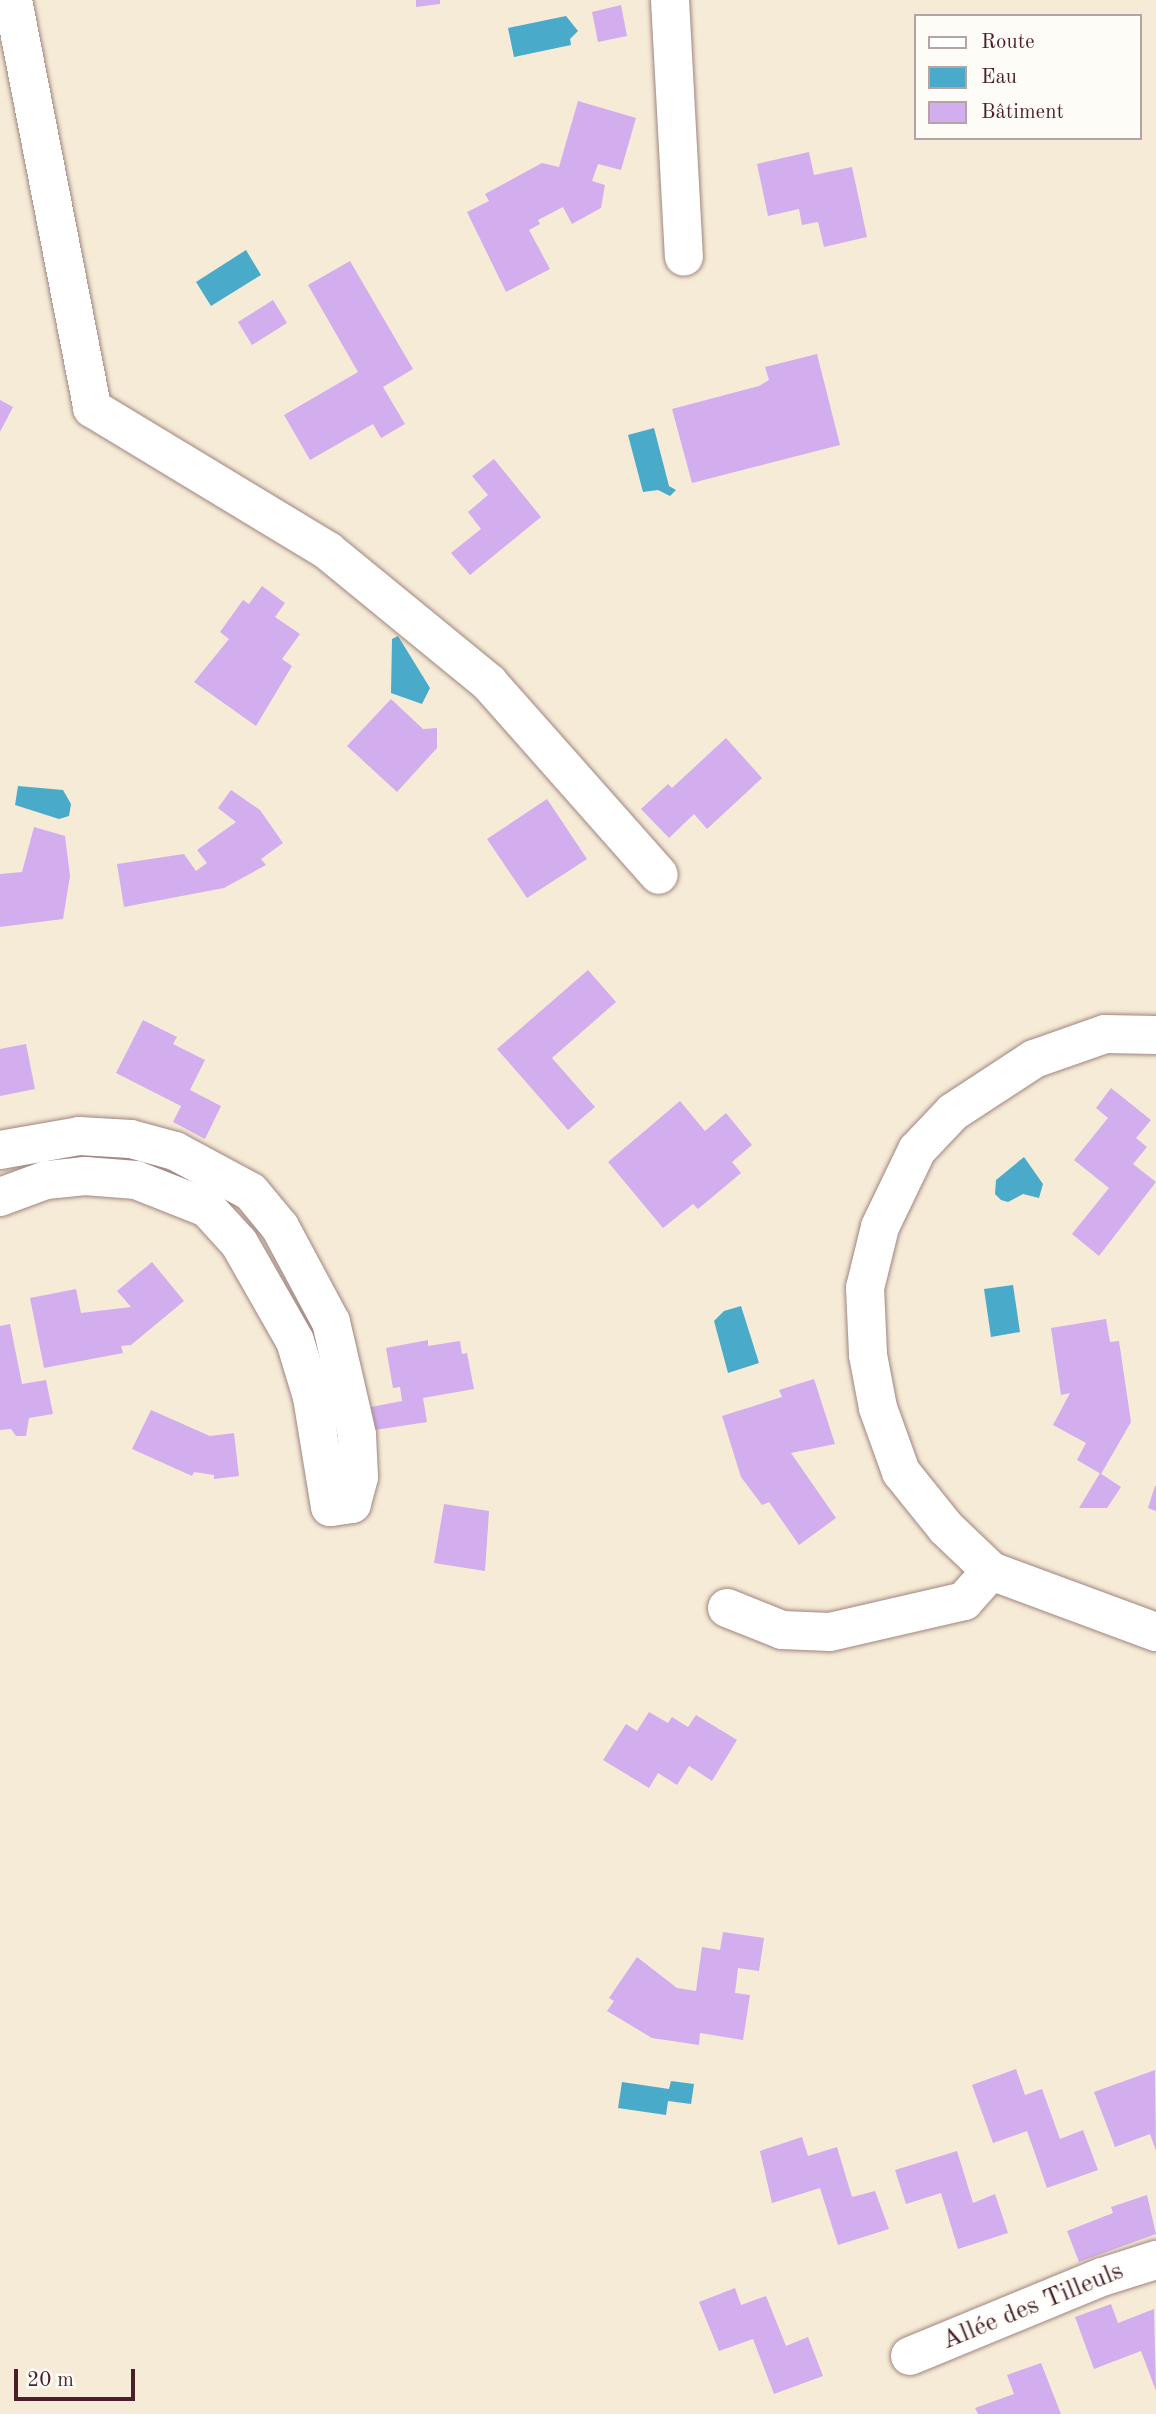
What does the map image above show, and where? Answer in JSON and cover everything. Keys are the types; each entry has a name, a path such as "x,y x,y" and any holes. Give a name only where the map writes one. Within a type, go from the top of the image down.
{"street":[{"path":"13,0 93,408 328,551 489,683 659,874"},
{"path":"670,0 684,257"},
{"path":"1156,1035 1105,1034 1034,1059 953,1112 917,1150 880,1227 865,1288 868,1355 878,1408 901,1472 946,1528 991,1571 1156,1632"},
{"path":"0,1150 79,1136 131,1139 175,1151 251,1192 280,1227 331,1322 357,1436 359,1477 352,1504 330,1507 312,1397 295,1341 239,1243 207,1208 136,1180 85,1176 46,1180 0,1197"},
{"path":"727,1608 782,1630 830,1632 964,1601 991,1571"},
{"name":"Allée des Tilleuls","path":"911,2357 1102,2277 1156,2260"}],"water":[{"path":"566,16 578,31 570,39 571,45 514,57 508,28"},
{"path":"246,250 261,275 211,306 196,282"},
{"path":"654,428 669,486 676,490 670,496 658,490 643,492 628,435"},
{"path":"398,636 430,688 422,704 391,693 392,639"},
{"path":"18,786 63,790 71,804 69,816 59,819 15,805"},
{"path":"1024,1157 1043,1184 1039,1198 1023,1194 1008,1202 1001,1200 995,1194 996,1180"},
{"path":"1013,1285 1020,1332 991,1337 984,1289"},
{"path":"741,1306 759,1363 728,1373 714,1321 724,1311"},
{"path":"671,2081 694,2084 691,2104 668,2101 666,2115 618,2108 622,2082 669,2089"}],"building":[{"path":"416,0 440,0 440,4 416,7"},
{"path":"621,5 627,36 598,42 592,12"},
{"path":"578,101 636,118 621,170 598,164 592,181 605,185 601,208 572,224 563,207 538,220 540,224 529,230 550,269 506,292 467,212 489,201 485,194 542,163 559,167"},
{"path":"809,152 814,175 852,167 867,237 824,247 818,222 802,225 799,209 768,216 757,164"},
{"path":"350,261 413,369 383,387 405,424 381,438 373,424 310,460 284,415 358,372 308,285"},
{"path":"273,300 287,323 252,345 238,322"},
{"path":"817,354 840,445 692,483 672,409 759,386 769,380 765,367"},
{"path":"0,400 13,407 0,432"},
{"path":"494,459 541,517 470,575 451,553 481,529 468,512 488,495 472,476"},
{"path":"262,586 285,603 275,617 300,634 282,659 292,666 256,726 194,682 229,639 220,632 243,600 249,604"},
{"path":"391,699 423,729 437,728 437,748 397,792 347,746"},
{"path":"726,738 762,778 707,829 694,814 669,838 641,809 668,784 672,788"},
{"path":"231,790 260,810 283,843 261,859 266,865 224,888 124,907 117,864 184,854 196,871 207,863 197,850 236,822 218,808"},
{"path":"547,799 587,859 527,898 487,839"},
{"path":"34,827 65,836 70,876 63,919 0,927 0,874 22,872"},
{"path":"588,970 616,1002 552,1058 595,1107 568,1130 497,1049"},
{"path":"143,1020 177,1037 173,1044 205,1060 190,1090 221,1106 205,1139 173,1122 181,1106 116,1073"},
{"path":"26,1044 35,1089 0,1096 0,1049"},
{"path":"1111,1088 1151,1120 1136,1138 1147,1147 1133,1164 1156,1182 1099,1256 1072,1234 1109,1188 1074,1160 1108,1118 1096,1108"},
{"path":"680,1101 705,1131 726,1113 752,1145 732,1162 741,1173 698,1209 693,1204 663,1228 608,1162"},
{"path":"152,1262 184,1301 131,1345 121,1346 123,1353 44,1368 30,1298 76,1289 81,1313 131,1307 117,1291"},
{"path":"1106,1319 1110,1342 1119,1341 1131,1422 1101,1474 1077,1460 1086,1443 1053,1425 1070,1393 1061,1395 1051,1328"},
{"path":"10,1324 22,1384 46,1380 53,1414 29,1418 26,1436 16,1436 11,1429 0,1430 0,1326"},
{"path":"428,1340 428,1346 460,1341 462,1354 467,1353 474,1389 423,1398 427,1422 375,1430 371,1407 402,1401 400,1387 393,1388 386,1348"},
{"path":"814,1379 835,1444 791,1453 836,1518 799,1545 769,1502 762,1505 741,1477 722,1416 782,1397 779,1390"},
{"path":"151,1410 210,1436 234,1433 239,1476 214,1479 214,1475 194,1472 192,1476 132,1449"},
{"path":"1100,1473 1121,1487 1107,1508 1079,1508"},
{"path":"1156,1486 1156,1511 1148,1508"},
{"path":"444,1504 489,1511 485,1571 434,1563"},
{"path":"649,1712 668,1723 672,1717 688,1727 696,1715 737,1740 712,1781 689,1766 677,1785 658,1773 649,1788 603,1760 626,1724 637,1731"},
{"path":"723,1932 764,1938 759,1971 738,1968 735,1993 750,1995 743,2040 700,2033 699,2045 652,2038 607,2011 614,2001 609,1998 637,1957 677,1988 696,1991 702,1947 720,1950"},
{"path":"1016,2069 1025,2095 1042,2089 1060,2139 1083,2130 1098,2170 1047,2188 1027,2131 993,2143 972,2085"},
{"path":"1155,2070 1156,2151 1150,2134 1115,2147 1094,2092"},
{"path":"802,2137 808,2156 837,2147 852,2197 875,2191 889,2229 838,2245 820,2188 772,2203 760,2151"},
{"path":"957,2151 973,2203 995,2194 1008,2233 958,2249 941,2193 906,2204 895,2170"},
{"path":"1147,2195 1156,2234 1079,2262 1067,2231 1113,2213 1111,2207"},
{"path":"735,2288 741,2305 766,2296 786,2346 808,2337 823,2376 774,2394 753,2339 719,2351 699,2302"},
{"path":"1111,2304 1118,2323 1154,2309 1156,2391 1141,2351 1094,2369 1075,2317"},
{"path":"1041,2363 1061,2414 978,2414 975,2408 1014,2394 1007,2375"}]}
